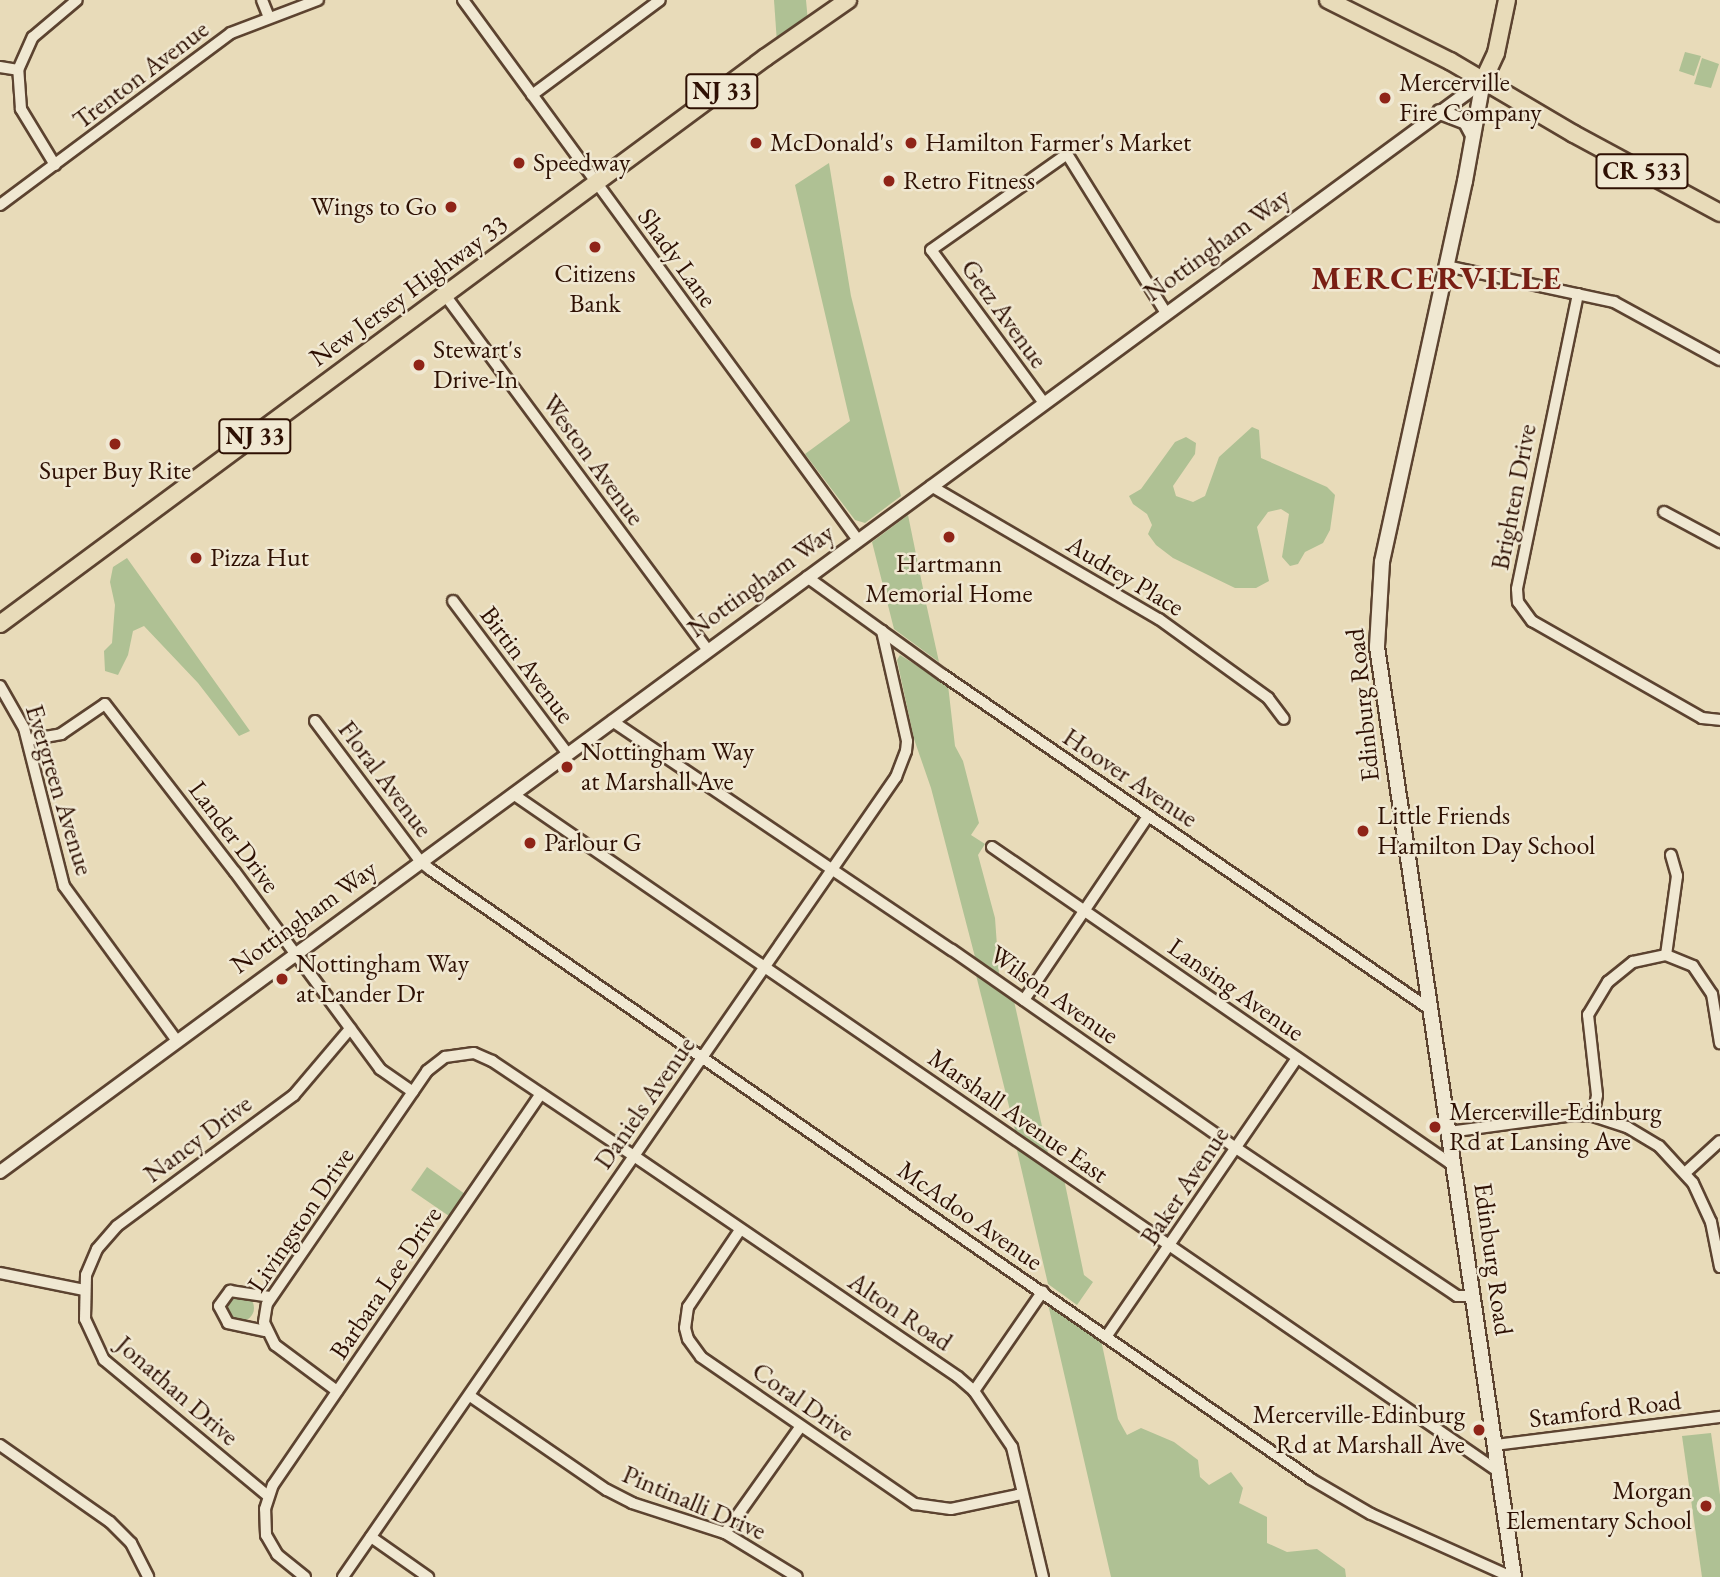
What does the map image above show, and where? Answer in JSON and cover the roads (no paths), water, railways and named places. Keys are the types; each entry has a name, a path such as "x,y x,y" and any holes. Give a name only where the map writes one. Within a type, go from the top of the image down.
{"main road":[{"name":"New Jersey Highway 33","path":"0,624 848,0"},
{"name":"CR 533","path":"1328,0 1483,81 1574,135 1720,213"},
{"name":"Nottingham Way","path":"1483,81 1496,53 1507,0"},
{"name":"Edinburg Road","path":"1483,81 1447,266 1382,562 1377,618 1380,676 1455,1167 1513,1577"},
{"path":"1440,113 1466,122 1473,135"}],"street":[{"path":"55,165 21,109 18,70 33,37 77,0"},
{"path":"262,0 269,17"},
{"name":"Trenton Avenue","path":"0,205 212,46 269,17 318,0"},
{"name":"Shady Lane","path":"463,0 858,540"},
{"path":"532,95 660,0"},
{"path":"0,67 18,70"},
{"name":"Nottingham Way","path":"0,1172 1483,81"},
{"name":"Getz Avenue","path":"1044,403 932,250 1067,153 1166,313"},
{"path":"1447,266 1614,302 1720,360"},
{"name":"Brighten Drive","path":"1578,294 1520,576 1518,602 1532,621 1702,718 1718,720"},
{"name":"Weston Avenue","path":"445,295 708,650"},
{"name":"Audrey Place","path":"931,486 1159,619 1268,698 1284,719"},
{"path":"1664,512 1720,542"},
{"name":"Hoover Avenue","path":"807,577 1431,1010"},
{"name":"Birtin Avenue","path":"453,601 568,754"},
{"name":"Daniels Avenue","path":"343,1577 896,777 907,741 882,631"},
{"name":"Evergreen Avenue","path":"0,686 17,711 28,740 64,886 177,1041"},
{"name":"Lander Drive","path":"28,740 61,734 105,704 296,954 380,1069 413,1092"},
{"name":"Floral Avenue","path":"315,721 421,862"},
{"name":"Wilson Avenue","path":"612,721 832,868 1236,1149 1457,1296 1474,1296"},
{"name":"Marshall Avenue East","path":"513,794 1499,1472"},
{"path":"1024,1000 1148,816"},
{"name":"Lansing Avenue","path":"992,848 1455,1167"},
{"path":"1666,955 1677,876 1671,855"},
{"name":"McAdoo Avenue","path":"421,862 1340,1497 1513,1577"},
{"path":"1593,1116 1597,1095 1587,1026 1592,1004 1608,982 1633,962 1666,955 1693,966 1708,984 1720,1043"},
{"name":"Nancy Drive","path":"84,1290 91,1261 117,1226 294,1095 350,1029"},
{"name":"Livingston Drive","path":"337,1391 283,1354 265,1331 264,1314 270,1297 436,1062 466,1053 485,1056 541,1094"},
{"name":"Baker Avenue","path":"1106,1337 1297,1058"},
{"name":"Alton Road","path":"541,1094 974,1391 1012,1447 1043,1577"},
{"name":"Barbara Lee Drive","path":"268,1496 541,1094"},
{"path":"1449,1132 1555,1115 1593,1116 1642,1135 1659,1146 1685,1173 1711,1222 1720,1267"},
{"path":"1685,1173 1720,1141"},
{"name":"Coral Drive","path":"740,1230 688,1307 685,1328 688,1339 701,1357 904,1497 927,1508 951,1509 1021,1493"},
{"path":"0,1273 84,1290"},
{"name":"Jonathan Drive","path":"84,1290 89,1333 104,1360 268,1496"},
{"path":"265,1331 228,1323 219,1307 230,1291 270,1297"},
{"path":"974,1391 1043,1292"},
{"name":"Pintinalli Drive","path":"470,1396 607,1490 632,1503 725,1533 797,1577"},
{"name":"Stamford Road","path":"1495,1445 1720,1417"},
{"path":"725,1533 801,1426"},
{"path":"0,1445 110,1521 131,1543 148,1577"},
{"path":"268,1496 264,1521 270,1543 286,1564 305,1577"},
{"path":"371,1537 428,1577"}],"place":[{"name":"Mercerville Fire Company","path":"1385,98"},
{"name":"McDonald's","path":"756,143"},
{"name":"Hamilton Farmer's Market","path":"911,143"},
{"name":"Speedway","path":"519,163"},
{"name":"Retro Fitness","path":"889,181"},
{"name":"Wings to Go","path":"451,207"},
{"name":"Citizens Bank","path":"595,247"},
{"name":"Stewart's Drive-In","path":"419,365"},
{"name":"Super Buy Rite","path":"115,444"},
{"name":"Hartmann Memorial Home","path":"949,537"},
{"name":"Pizza Hut","path":"196,558"},
{"name":"Nottingham Way at Marshall Ave","path":"567,767"},
{"name":"Little Friends Hamilton Day School","path":"1363,831"},
{"name":"Parlour G","path":"530,843"},
{"name":"Nottingham Way at Lander Dr","path":"282,979"},
{"name":"Mercerville-Edinburg Rd at Lansing Ave","path":"1435,1127"},
{"name":"Mercerville-Edinburg Rd at Marshall Ave","path":"1479,1430"},
{"name":"Morgan Elementary School","path":"1706,1506"}],"district":[{"name":"MERCERVILLE","path":"1437,278"}]}
